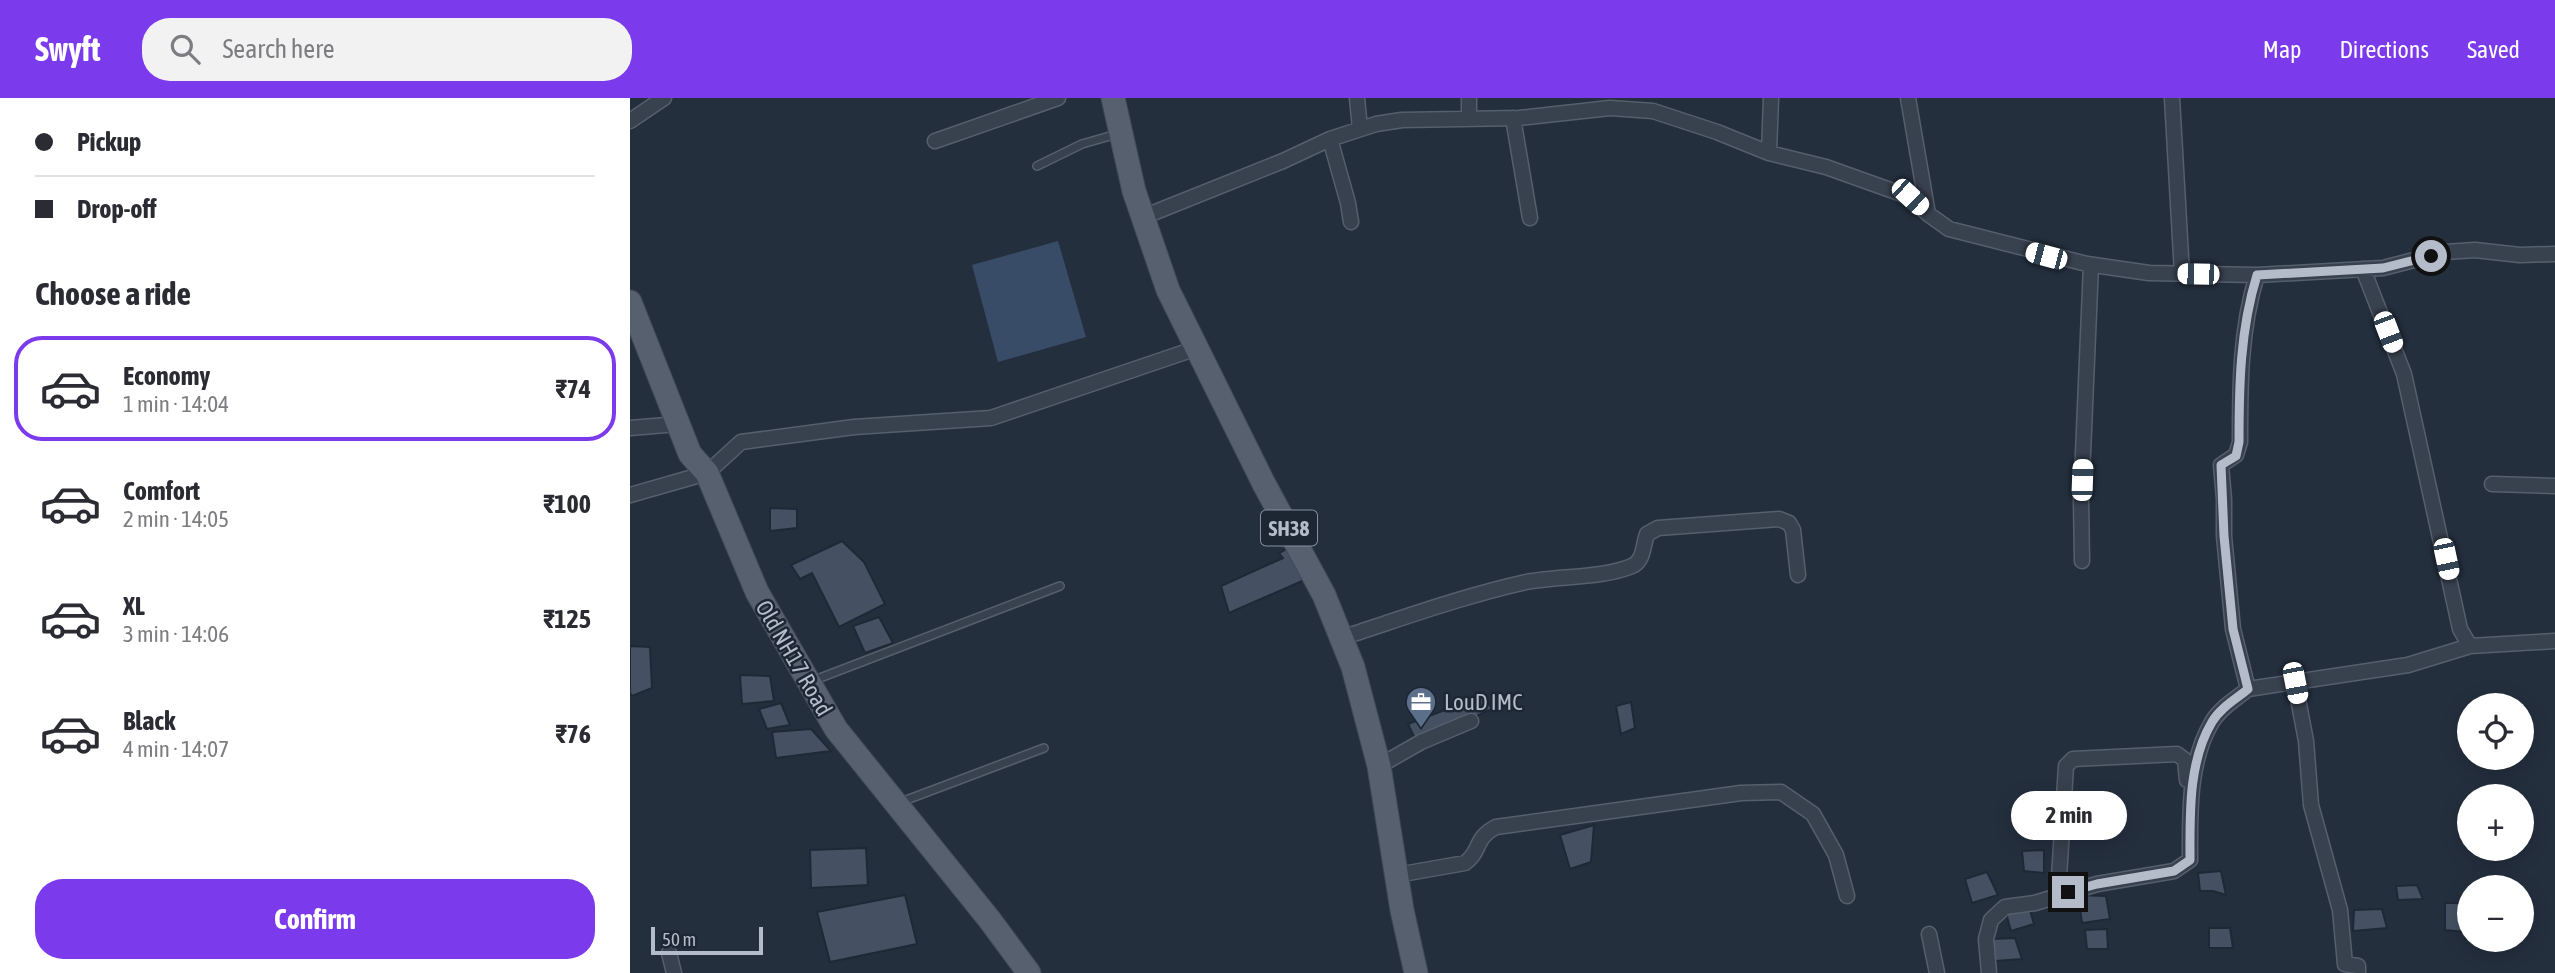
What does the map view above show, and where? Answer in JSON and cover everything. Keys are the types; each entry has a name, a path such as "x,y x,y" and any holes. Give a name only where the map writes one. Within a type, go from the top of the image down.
{"main road":[{"name":"SH38","path":"1114,98 1134,191 1168,290 1264,484 1324,595 1353,667 1379,766 1416,973"},
{"name":"Old NH17 Road","path":"630,302 690,454 707,473 757,592 808,683 836,729 989,919 1029,973"}],"street":[{"path":"630,121 664,98"},
{"path":"935,141 1058,98"},
{"path":"1357,98 1360,129"},
{"path":"1469,98 1469,118"},
{"path":"1769,153 1771,98"},
{"path":"1908,98 1928,214"},
{"path":"2172,98 2182,274"},
{"path":"1143,217 1360,129 1402,120 1513,118 1610,108 1653,111 1769,153 1826,167 1910,197 1949,229 2046,256 2091,265 2149,273 2257,275 2383,268 2445,252 2474,250 2520,255 2555,254"},
{"path":"1513,118 1531,218"},
{"path":"1330,139 1351,222"},
{"path":"2082,561 2081,500 2091,265"},
{"path":"2363,269 2404,374 2460,629 2470,646"},
{"path":"2248,689 2233,629 2224,536 2221,465 2236,456 2239,442 2241,354 2247,306 2257,275"},
{"path":"630,495 707,473 741,442 854,427 990,418 1197,348"},
{"path":"630,428 678,424"},
{"path":"2491,484 2555,486"},
{"path":"1341,638 1491,590 1548,578 1634,566 1642,557 1647,534 1658,528 1779,519 1789,523 1793,530 1798,575"},
{"path":"1989,973 1986,939 1991,920 2005,907 2035,903 2097,884 2174,871 2190,860 2193,781 2200,752 2212,721 2248,689 2408,665 2470,646 2555,641"},
{"path":"2295,683 2306,741 2311,805 2340,910 2345,964 2358,966 2358,973"},
{"path":"1379,766 1421,741 1471,721"},
{"path":"2064,894 2059,877 2066,766 2073,759 2177,754 2185,760 2187,780 2193,781"},
{"path":"1397,875 1465,863 1471,859 1484,833 1496,827 1741,793 1781,792 1813,814 1836,855 1847,896"},
{"path":"1928,934 1937,973"},
{"path":"669,953 674,973"}],"lane":[{"path":"1037,166 1082,145 1121,133"},
{"path":"808,683 1060,586"},
{"path":"897,804 1044,748"}],"water":[{"path":"1058,241 1086,337 998,362 972,265"}],"building":[{"path":"770,508 797,509 797,528 770,531"},
{"path":"842,541 864,562 885,604 839,627 812,573 800,579 791,565"},
{"path":"1290,547 1309,578 1229,613 1221,586 1283,558 1279,553"},
{"path":"879,617 893,643 865,653 853,626"},
{"path":"630,646 650,647 652,688 632,696 630,693"},
{"path":"740,675 770,676 774,701 742,704"},
{"path":"1484,695 1492,709 1417,743 1408,724"},
{"path":"1631,702 1635,728 1621,734 1616,706"},
{"path":"781,703 790,725 767,729 759,709"},
{"path":"811,729 831,751 776,758 772,732"},
{"path":"1594,825 1591,862 1570,869 1560,835"},
{"path":"866,848 868,885 811,888 810,850"},
{"path":"2044,850 2044,873 2024,871 2022,851"},
{"path":"2221,871 2226,895 2200,891 2198,873"},
{"path":"1987,872 1998,895 1972,903 1965,879"},
{"path":"2417,885 2423,899 2398,900 2396,886"},
{"path":"905,895 917,944 830,962 817,912"},
{"path":"2078,895 2106,896 2110,919 2082,923"},
{"path":"2445,903 2457,903 2457,931 2445,930"},
{"path":"2029,907 2034,924 2011,931 2006,913"},
{"path":"2382,909 2387,928 2353,931 2354,910"},
{"path":"2209,928 2230,928 2233,948 2209,948"},
{"path":"2107,929 2108,949 2087,949 2085,930"},
{"path":"2015,938 2022,959 1995,961 1992,939"}],"place":[{"name":"LouD IMC","path":"1421,729"}],"route":[{"path":"2068,892 2097,884 2174,871 2190,860 2193,774 2200,752 2212,721 2248,689 2233,629 2224,536 2221,465 2236,456 2239,442 2241,354 2247,306 2257,275 2383,268 2431,256"}]}
